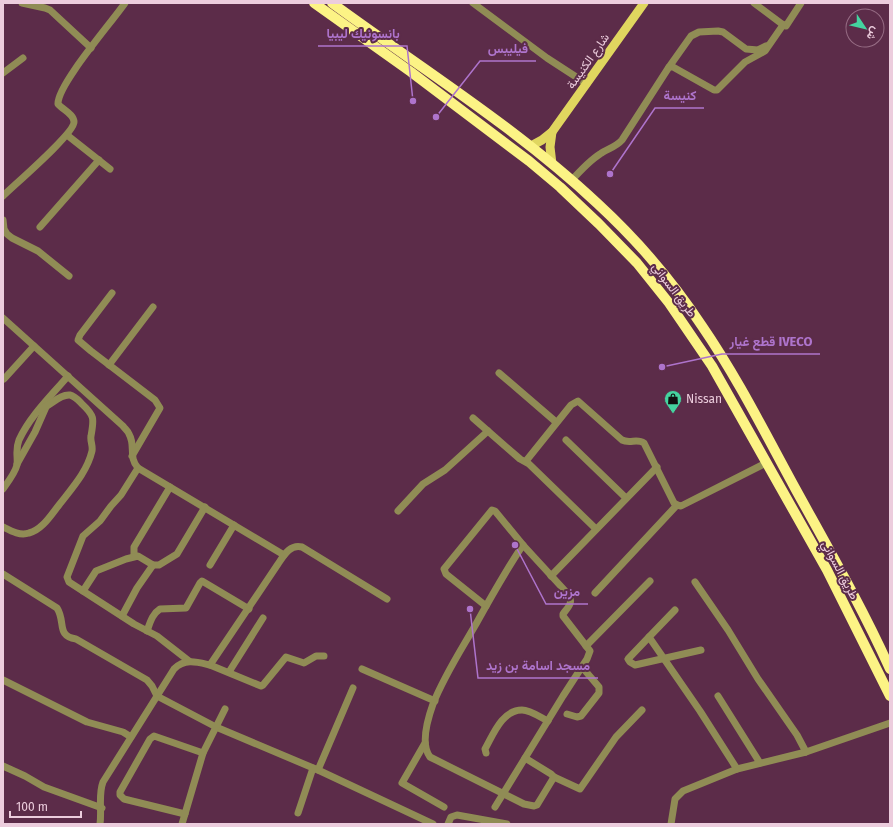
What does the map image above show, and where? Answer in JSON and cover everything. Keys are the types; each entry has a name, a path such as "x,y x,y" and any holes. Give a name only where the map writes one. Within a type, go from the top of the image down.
{"highway":[{"name":"طريق السواني","path":"314,3 411,72 529,161 560,187 637,263 669,303 712,366 827,570 890,696"},
{"name":"طريق السواني","path":"332,3 417,62 531,146 617,222 650,258 680,295 706,332 751,407 822,538 890,669"}],"main road":[{"name":"شارع الكنيسة","path":"531,146 552,132 587,84 642,3"},
{"path":"552,132 550,147 552,164"}],"street":[{"path":"22,3 50,10 91,48"},
{"path":"3,196 72,129 74,122 71,115 58,104 59,96 75,70 125,3"},
{"path":"473,3 547,58 587,84"},
{"path":"754,3 783,25 788,25 801,3"},
{"path":"669,67 672,67 714,90 717,90 745,62 765,51 783,25"},
{"path":"571,181 589,162 600,154 618,145 690,36 699,32 723,32 746,49 752,50 758,50 770,44"},
{"path":"3,73 22,58"},
{"path":"67,135 110,169"},
{"path":"40,227 98,160"},
{"path":"3,220 4,230 12,238 38,251 69,276"},
{"path":"112,293 80,334 78,340 155,400 160,408 132,456"},
{"path":"109,365 154,307"},
{"path":"3,329 6,320 123,426 132,441 133,461 138,468 284,555"},
{"path":"4,378 34,346"},
{"path":"499,373 556,422"},
{"path":"3,489 17,464 16,452 18,441 28,423 43,408 68,376"},
{"path":"3,527 13,532 28,534 38,529 48,519 83,473 89,461 93,445 90,437 94,419 90,412 74,396 70,395 61,397 43,408"},
{"path":"526,461 573,402 578,401 622,440 629,442 639,440 644,443 674,502 677,505"},
{"path":"473,418 520,459 526,461 596,529"},
{"path":"398,511 423,484 445,470 488,432"},
{"path":"566,440 626,498"},
{"path":"595,593 677,505 681,506 766,463"},
{"path":"551,576 657,467"},
{"path":"138,468 121,495 100,521 83,536 67,577 69,582 122,616 157,636 189,661"},
{"path":"134,556 134,547 170,487"},
{"path":"83,591 96,571 134,556 138,556 153,565 159,565 177,554 205,507"},
{"path":"486,606 446,574 444,569 492,510 495,511 523,545 571,598 571,604 563,614 563,618 590,651 582,667 494,807"},
{"path":"210,565 234,525"},
{"path":"523,545 486,606 435,701 425,736 425,743 430,757 524,804 535,806 538,804 554,777"},
{"path":"210,665 284,555 294,546 302,547 387,599"},
{"path":"122,616 153,565"},
{"path":"3,574 57,608 62,615 64,633 66,636 76,639 147,680 157,696 216,727 315,769 433,824"},
{"path":"147,631 155,613 160,609 186,608 202,581 249,609"},
{"path":"586,646 650,581"},
{"path":"695,582 728,630 758,679 797,735 806,752"},
{"path":"675,610 628,659 630,662 635,664 701,650"},
{"path":"229,672 264,618"},
{"path":"649,637 700,711 737,769"},
{"path":"100,824 102,808 101,791 103,782 174,669 182,662 189,661 210,665 261,686 286,657 304,663 316,656 324,656"},
{"path":"567,714 577,717 581,716 599,693 599,687 582,667"},
{"path":"362,669 435,701"},
{"path":"3,680 87,722 123,732 131,737"},
{"path":"298,813 315,769 353,688"},
{"path":"718,696 760,763"},
{"path":"182,824 203,752 225,709"},
{"path":"486,753 485,749 499,724 510,714 523,710 548,721"},
{"path":"525,758 552,774 554,777 580,790 616,737 642,710"},
{"path":"671,824 675,799 683,791 737,769 806,752 890,723"},
{"path":"185,814 124,799 120,795 120,792 150,739 154,736 203,752"},
{"path":"425,743 402,783 444,807"},
{"path":"3,766 44,787 102,808"},
{"path":"448,824 451,817 457,815 507,824"}],"place":[{"name":"بانسونيك ليبيا","path":"413,101"},
{"name":"فيليبس","path":"436,117"},
{"name":"كنيسة","path":"610,174"},
{"name":"قطع غيار IVECO","path":"662,367"},
{"name":"Nissan","path":"673,414"},
{"name":"مزين","path":"515,545"},
{"name":"مسجد اسامة بن زيد","path":"470,609"}]}
